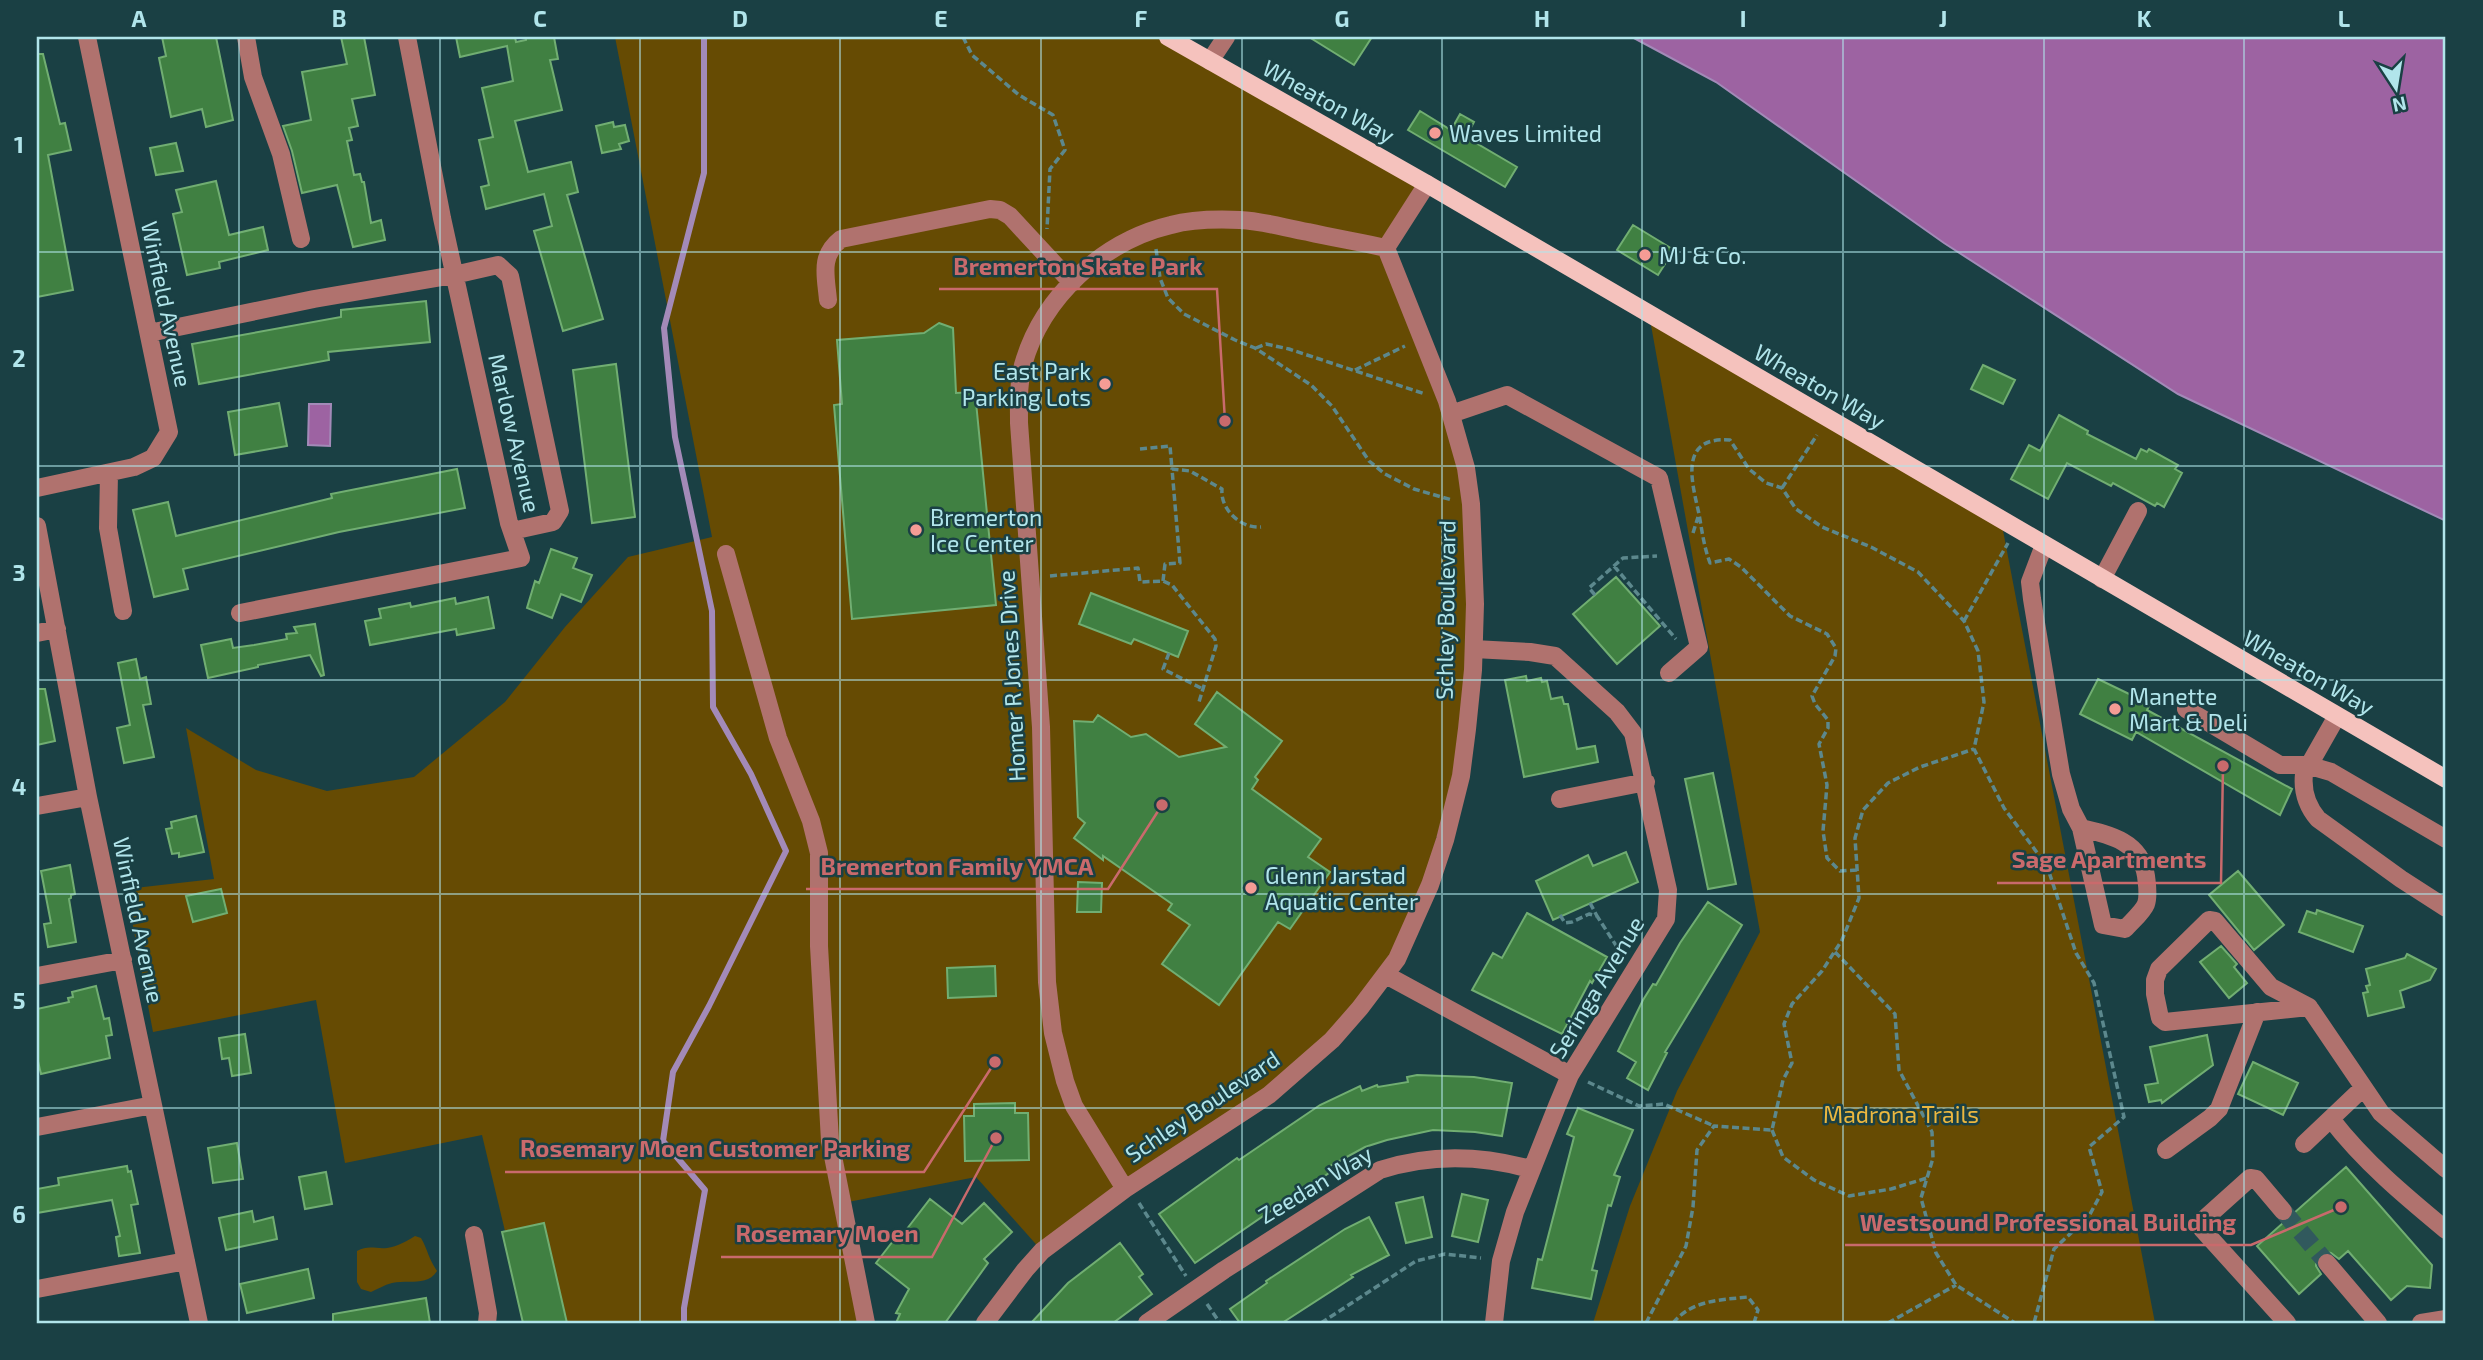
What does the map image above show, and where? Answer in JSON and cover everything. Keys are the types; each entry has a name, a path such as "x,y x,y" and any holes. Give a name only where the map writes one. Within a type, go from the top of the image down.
{"main road":[{"name":"Wheaton Way","path":"1168,37 1426,184 2446,779"}],"street":[{"name":"Winfield Avenue","path":"37,488 134,467 153,458 169,432 87,37"},
{"path":"246,37 253,77 281,154 301,239"},
{"name":"Marlow Avenue","path":"240,613 520,558 454,275 407,37"},
{"path":"1210,61 1226,37"},
{"path":"1386,248 1426,184"},
{"path":"828,300 825,268 830,247 841,240 990,209 1000,210 1010,216 1072,283"},
{"name":"Homer R Jones Drive","path":"1127,1187 1074,1106 1053,1033 1047,982 1041,727 1019,423 1019,389 1023,366 1043,320 1072,283 1115,247 1155,229 1199,220 1241,220 1386,248"},
{"name":"Schley Boulevard","path":"985,1323 1042,1251 1127,1187 1269,1095 1332,1040 1397,959 1445,840 1461,776 1474,649 1471,504 1466,468 1449,407 1386,248"},
{"path":"149,334 314,299 498,265 510,276 560,511 553,522 512,531"},
{"path":"1449,407 1507,395 1659,478 1699,647 1669,673"},
{"path":"109,472 108,528 123,611"},
{"path":"2102,579 2138,511"},
{"name":"Winfield Avenue","path":"37,526 57,629 80,798 122,960 199,1323"},
{"path":"2044,545 2030,582 2062,774 2071,809 2081,828 2103,925 2125,929 2146,905 2148,891 2145,871 2138,852 2115,836 2081,828"},
{"path":"726,554 778,738 811,821 820,853 819,946 830,1141 866,1323"},
{"path":"37,633 57,629"},
{"name":"Seringa Avenue","path":"1474,649 1555,656 1617,712 1633,733 1668,890 1666,919 1570,1075 1530,1169 1500,1261 1494,1323"},
{"path":"2186,709 2280,765 2307,765 2331,772 2446,839"},
{"path":"2337,716 2307,765 2303,784 2311,809 2318,819 2446,908"},
{"path":"1560,799 1646,782"},
{"path":"37,806 80,798"},
{"path":"2309,1007 2165,1023 2160,1018 2155,980 2159,969 2209,920 2215,921 2271,987 2309,1007 2381,1112 2446,1169"},
{"path":"37,976 122,960"},
{"path":"1386,975 1570,1075"},
{"path":"2166,1150 2210,1118 2218,1109 2257,1012"},
{"path":"2304,1144 2363,1088"},
{"path":"37,1127 153,1105"},
{"path":"2331,1119 2390,1184 2446,1230"},
{"name":"Zeedan Way","path":"1147,1323 1194,1289 1380,1170 1435,1157 1476,1158 1530,1169"},
{"path":"2283,1211 2256,1179 2250,1178 2201,1222 2202,1229 2287,1323"},
{"path":"474,1235 488,1313 487,1323"},
{"path":"37,1289 186,1261"},
{"path":"2327,1263 2378,1323"},
{"path":"2421,1323 2446,1319"}],"path":[{"path":"963,37 972,55 1019,95 1054,115 1065,150 1050,169 1046,254"},
{"path":"1155,229 1160,278 1168,298 1184,314 1255,348 1323,396 1343,420 1369,461 1385,474 1414,489 1471,504"},
{"path":"1255,348 1266,344 1276,345 1354,370 1449,407"},
{"path":"1354,370 1401,347"},
{"path":"1782,488 1828,419"},
{"path":"1857,870 1840,870 1827,858 1823,831 1827,785 1819,744 1828,728 1828,720 1812,696 1835,656 1836,648 1827,634 1790,616 1741,567 1729,559 1710,563 1690,477 1693,461 1701,447 1714,439 1730,440 1749,469 1766,483 1782,488 1796,509 1822,527 1871,547 1918,572 1964,621 1978,651 1984,702 1974,749 2004,808 2047,866 2076,953 2094,983 2124,1117 2089,1147 2102,1192 2089,1216 2054,1249 2034,1323"},
{"path":"1140,449 1170,446 1180,563 1165,564 1163,581"},
{"path":"1172,469 1190,471 1222,489 1225,505 1240,522 1247,527 1261,527"},
{"path":"1595,595 1589,588 1623,558 1677,555 1693,533 1699,514"},
{"path":"1964,621 2016,529"},
{"path":"1614,566 1690,655"},
{"path":"1030,578 1134,567 1138,568 1140,582 1163,581 1176,589 1215,639 1216,646 1199,702"},
{"path":"1169,653 1163,669 1203,689"},
{"path":"1927,1178 1891,1189 1849,1196 1814,1180 1783,1157 1772,1130 1783,1080 1792,1063 1784,1024 1792,1004 1822,971 1842,940 1859,898 1855,838 1863,810 1888,783 1920,767 1974,749"},
{"path":"1590,903 1617,947 1618,958"},
{"path":"1560,915 1565,923 1589,914 1597,916"},
{"path":"1835,951 1895,1014 1899,1070 1932,1132 1933,1158 1921,1198 1936,1253 1956,1284 2015,1323"},
{"path":"1570,1075 1639,1106 1664,1104 1714,1126 1772,1130"},
{"path":"1646,1323 1686,1246 1693,1207 1697,1150 1714,1126"},
{"path":"1127,1187 1194,1289"},
{"path":"1321,1323 1416,1261 1445,1254 1500,1261"},
{"path":"1888,1323 1956,1284"},
{"path":"1673,1323 1680,1314 1707,1301 1748,1297 1758,1310 1754,1323"}],"green space":[{"path":"615,37 1168,37 1427,184 1386,248 1466,468 1467,729 1412,925 1332,1040 1042,1251 976,1177 843,1203 864,1323 527,1323 482,1135 345,1163 316,1000 153,1032 126,889 214,879 186,728 256,770 327,791 414,777 505,702 565,627 628,557 712,537"},
{"name":"Madrona Trails","path":"1649,314 2001,520 2155,1323 1593,1323 1630,1206 1677,1091 1760,932"},
{"path":"415,1236 421,1238 437,1271 433,1276 423,1281 392,1283 371,1292 361,1289 357,1282 357,1251 391,1247"}],"shaded area":[{"path":"1632,37 2446,37 2446,521 2178,394 1944,243 1716,82"},
{"path":"309,404 331,404 330,446 308,445"}],"building":[{"path":"162,37 216,37 233,120 206,127 202,109 171,117 159,58 166,56"},
{"path":"341,37 364,37 375,95 352,99 358,126 349,128 352,140 347,141 354,175 360,174 364,182 371,223 381,220 385,240 353,247 337,185 302,193 283,126 311,120 302,72 347,64"},
{"path":"456,37 515,37 516,42 526,40 526,37 554,37 558,59 550,60 562,110 515,121 528,172 571,162 578,192 567,195 603,319 563,331 534,231 552,226 544,194 486,209 481,187 489,185 479,140 493,137 482,88 513,81 507,46 460,57"},
{"path":"1309,37 1372,37 1354,65"},
{"path":"37,54 43,54 60,124 65,123 71,150 48,155 73,290 37,297"},
{"path":"1420,111 1451,130 1460,114 1474,122 1466,137 1517,167 1505,187 1408,130"},
{"path":"613,122 614,127 625,125 629,141 619,144 621,149 602,153 596,126"},
{"path":"176,143 183,171 156,175 150,148"},
{"path":"216,181 229,235 263,227 268,250 219,262 220,268 187,275 173,214 182,212 176,190"},
{"path":"1633,225 1674,250 1658,275 1617,250"},
{"path":"426,301 430,342 328,352 329,360 199,384 192,344 341,317 341,310"},
{"name":"Bremerton Ice Center","path":"939,323 953,328 956,393 975,392 996,605 852,619 834,405 842,404 837,340 924,333"},
{"path":"616,364 635,517 592,523 573,370"},
{"path":"1983,365 2015,380 2003,404 1971,389"},
{"path":"279,403 287,446 235,455 228,412"},
{"path":"2059,415 2088,431 2087,434 2136,459 2141,449 2147,452 2149,449 2178,465 2175,469 2182,473 2164,507 2157,503 2155,506 2113,483 2111,486 2067,463 2048,499 2011,479 2029,445 2040,451"},
{"path":"457,469 465,508 339,532 183,569 188,589 154,597 133,510 168,502 176,536 332,498 331,494"},
{"path":"551,549 577,558 573,568 592,575 581,602 561,594 552,618 527,608 535,581 539,583"},
{"path":"1616,577 1660,626 1617,664 1573,614"},
{"path":"1091,593 1188,631 1178,657 1134,639 1131,644 1079,624"},
{"path":"488,597 494,628 457,635 456,629 370,645 365,621 381,618 379,609 410,603 411,607 455,598 456,604"},
{"path":"315,624 324,675 321,676 310,655 208,678 201,645 231,639 233,648 287,639 286,634 297,633 294,627"},
{"path":"136,659 140,679 146,677 151,704 143,705 154,757 124,763 117,728 130,725 118,663"},
{"path":"1526,676 1527,681 1541,678 1542,682 1547,681 1551,699 1562,697 1564,704 1568,704 1577,749 1595,746 1598,762 1524,777 1505,680"},
{"path":"2098,679 2150,704 2147,710 2292,789 2280,815 2136,732 2132,740 2080,714"},
{"path":"37,689 45,689 55,741 37,745"},
{"path":"1217,692 1282,741 1255,777 1258,780 1252,789 1321,839 1308,857 1330,872 1290,929 1278,922 1219,1005 1162,964 1190,925 1168,910 1172,904 1074,838 1085,823 1078,817 1074,721 1093,722 1098,715 1131,737 1146,734 1179,757 1226,747 1195,724"},
{"path":"1713,773 1736,884 1708,889 1685,779"},
{"path":"196,816 204,852 179,857 179,853 172,854 166,829 172,828 171,822"},
{"path":"1626,852 1638,882 1553,920 1536,881 1588,855 1593,866"},
{"path":"70,865 75,894 69,899 76,942 48,947 44,924 51,923 41,871"},
{"path":"2238,871 2284,925 2254,950 2209,895"},
{"path":"1078,882 1102,883 1101,912 1077,912"},
{"path":"221,889 227,913 193,922 186,896"},
{"path":"1708,902 1742,925 1665,1052 1667,1053 1648,1090 1627,1078 1636,1062 1618,1051 1643,1000 1653,984 1656,985"},
{"path":"2317,910 2363,926 2353,952 2299,932 2307,911 2316,914"},
{"path":"1527,913 1607,957 1592,983 1590,981 1562,1034 1472,990 1493,953 1502,958"},
{"path":"2221,946 2237,964 2234,967 2247,983 2229,998 2200,962"},
{"path":"2407,954 2436,969 2430,980 2400,991 2404,1007 2368,1016 2363,993 2368,992 2366,986 2370,985 2366,969 2405,958"},
{"path":"995,966 996,996 948,998 947,968"},
{"path":"96,986 104,1019 109,1018 112,1035 106,1036 110,1058 41,1074 37,1057 37,1009 69,1002 68,998 73,997 72,992"},
{"path":"245,1034 251,1073 232,1076 229,1058 222,1059 219,1038"},
{"path":"2207,1035 2213,1065 2162,1103 2161,1100 2149,1102 2145,1085 2158,1083 2150,1047"},
{"path":"2253,1062 2298,1083 2283,1115 2238,1094"},
{"path":"1407,1077 1474,1077 1512,1083 1502,1136 1433,1130 1365,1147 1330,1166 1333,1170 1308,1188 1307,1186 1195,1263 1159,1214 1237,1158 1239,1160 1320,1105 1360,1086 1362,1091 1377,1085 1408,1082"},
{"path":"1015,1103 1015,1113 1028,1113 1029,1160 965,1161 964,1116 974,1116 974,1104"},
{"path":"1578,1108 1633,1130 1614,1175 1620,1177 1611,1206 1608,1205 1592,1270 1597,1271 1591,1299 1532,1288 1538,1259 1542,1260 1574,1137 1567,1134"},
{"path":"237,1143 243,1179 213,1183 208,1148"},
{"path":"127,1166 128,1172 131,1171 138,1204 131,1205 140,1253 119,1256 116,1237 120,1236 112,1200 37,1213 37,1189 59,1185 58,1178"},
{"path":"2346,1167 2432,1265 2430,1288 2407,1286 2391,1300 2348,1251 2339,1259 2326,1252 2316,1260 2321,1274 2299,1294 2257,1246 2291,1219 2294,1213"},
{"path":"326,1172 332,1204 305,1209 299,1177"},
{"path":"1462,1194 1488,1200 1478,1242 1452,1236"},
{"path":"1423,1197 1432,1237 1406,1243 1396,1203"},
{"path":"930,1199 962,1224 984,1203 1012,1232 984,1259 988,1263 945,1323 896,1323 900,1314 896,1313 909,1289 876,1263"},
{"path":"252,1211 254,1222 273,1217 277,1239 226,1250 219,1218"},
{"path":"1369,1217 1389,1255 1351,1275 1353,1277 1282,1323 1240,1323 1230,1309 1267,1283 1266,1281 1345,1229"},
{"path":"544,1223 567,1323 523,1323 502,1232"},
{"path":"1120,1243 1143,1274 1139,1277 1152,1294 1113,1323 1031,1323 1068,1283"},
{"path":"308,1269 314,1298 247,1313 240,1284"},
{"path":"426,1298 430,1323 333,1323 333,1314"}],"waterway":[{"path":"684,1323 684,1308 705,1190 663,1141 673,1072 786,851 751,774 713,707 712,611 675,437 664,328 704,173 704,37"}],"tunnel":[{"path":"2283,1211 2327,1263"}],"place":[{"name":"Waves Limited","path":"1435,133"},
{"name":"MJ & Co.","path":"1645,255"},
{"name":"East Park Parking Lots","path":"1105,384"},
{"name":"Bremerton Skate Park","path":"1225,421"},
{"name":"Bremerton Ice Center","path":"916,530"},
{"name":"Manette Mart & Deli","path":"2115,709"},
{"name":"Sage Apartments","path":"2223,766"},
{"name":"Bremerton Family YMCA","path":"1162,805"},
{"name":"Glenn Jarstad Aquatic Center","path":"1251,888"},
{"name":"Rosemary Moen Customer Parking","path":"995,1062"},
{"name":"Rosemary Moen","path":"996,1138"},
{"name":"Westsound Professional Building","path":"2341,1207"}]}
